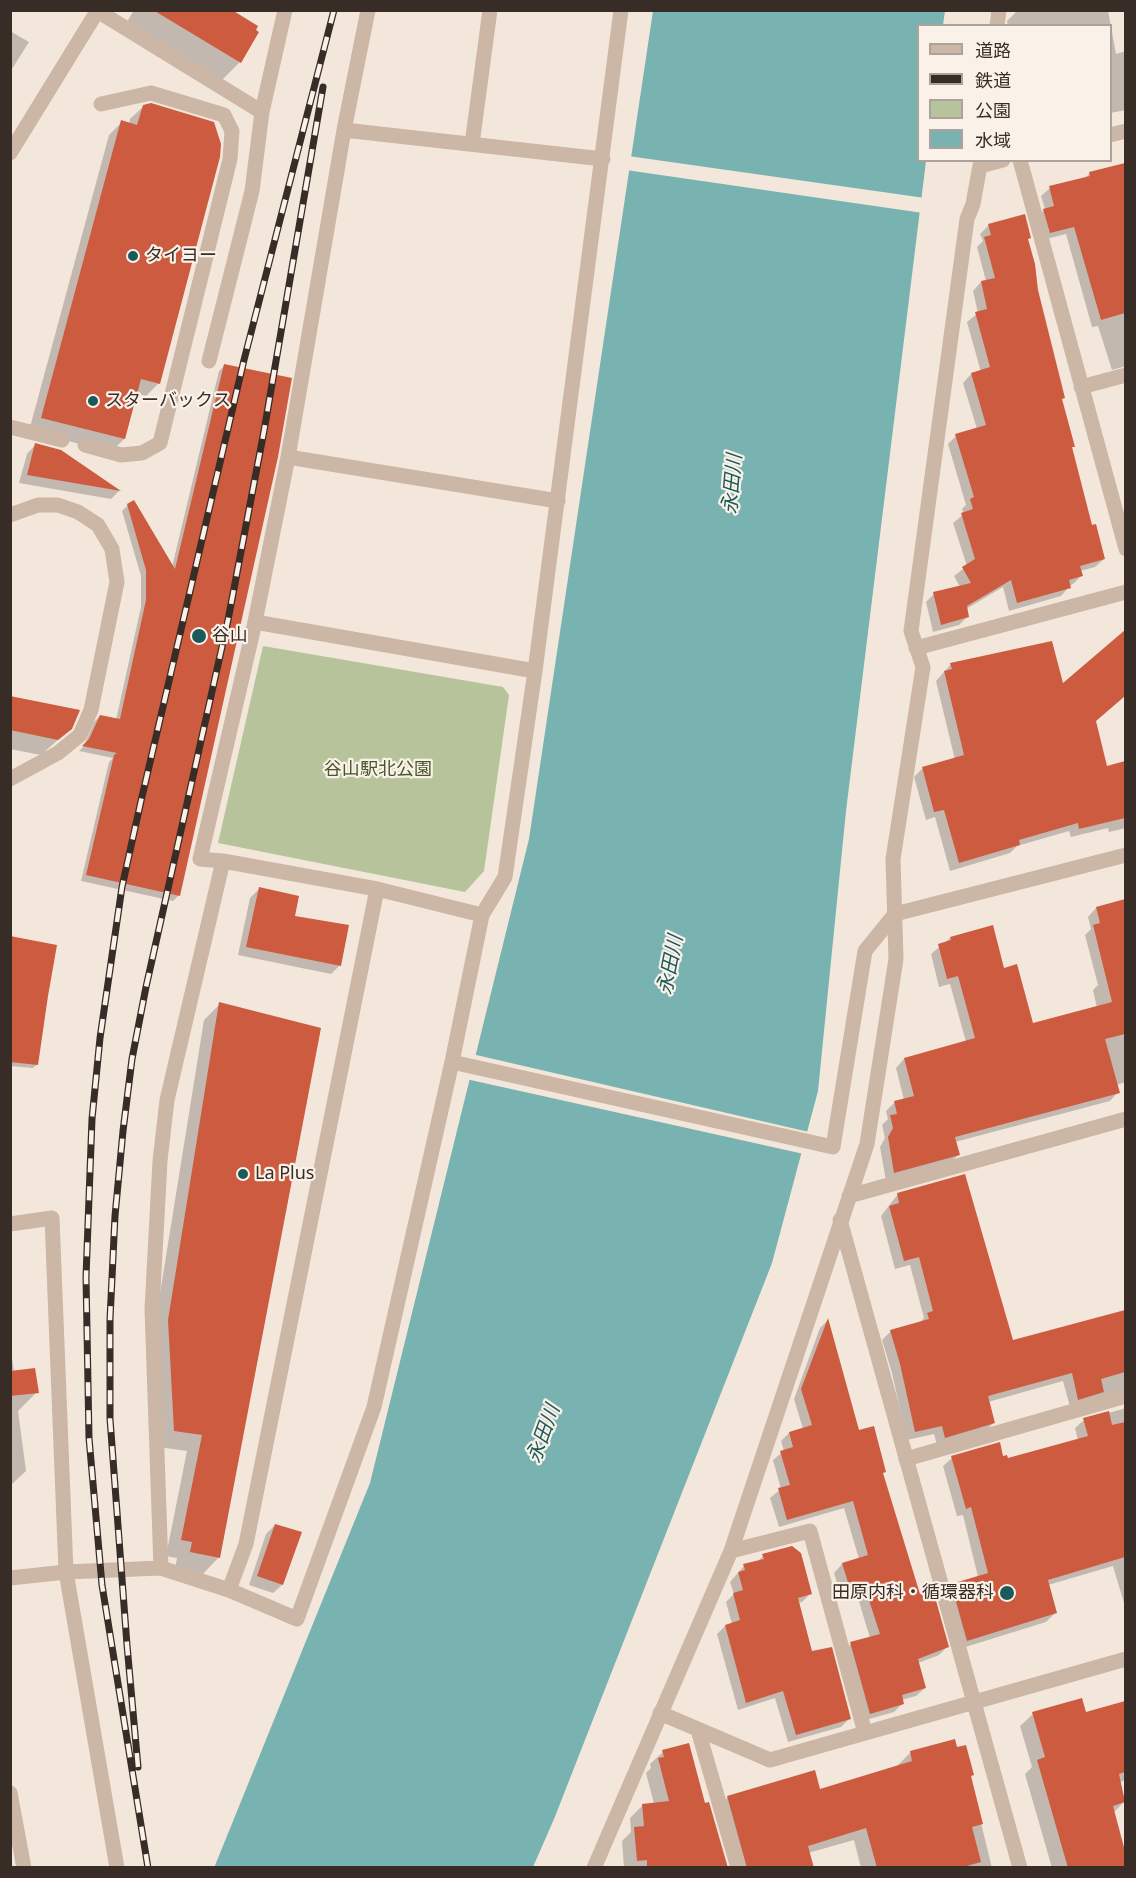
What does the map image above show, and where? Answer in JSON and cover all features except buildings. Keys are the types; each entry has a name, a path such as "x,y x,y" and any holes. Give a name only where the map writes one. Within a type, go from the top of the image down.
{"street":[{"path":"209,361 252,191 262,112 285,10"},
{"path":"368,10 344,130 288,457 255,622 200,859 223,861 376,889 482,915"},
{"path":"472,144 490,10"},
{"path":"10,1578 66,1572 161,1568 230,1590 297,1619 374,1407 452,1062 482,915 505,877 558,501 621,10"},
{"path":"10,153 97,11 262,112"},
{"path":"85,446 121,454 142,453 160,443 230,159 232,131 224,115 151,93 101,104"},
{"path":"344,130 603,159"},
{"path":"1021,162 1125,549"},
{"path":"594,1868 731,1551 867,1144 896,959 893,859 923,667 911,631 967,219 973,204 981,163"},
{"path":"1081,387 1125,375"},
{"path":"10,427 63,440"},
{"path":"288,457 558,501"},
{"path":"10,515 38,505 58,505 78,512 98,525 112,549 117,582 92,710 80,735 58,753 12,777"},
{"path":"915,648 1125,592"},
{"path":"255,622 535,671"},
{"path":"452,1062 833,1147 865,951 895,914 1125,855"},
{"path":"161,1568 152,1309 160,1161 167,1100 223,861"},
{"path":"230,1590 246,1544 376,889"},
{"path":"849,1196 1125,1119"},
{"path":"10,1224 52,1218 66,1572 117,1868"},
{"path":"840,1220 1020,1868"},
{"path":"906,1459 1125,1396"},
{"path":"731,1551 810,1531 865,1733"},
{"path":"660,1713 770,1760 1125,1659"},
{"path":"698,1730 738,1868"},
{"path":"10,1793 15,1843 24,1868"}],"green space":[{"name":"谷山駅北公園","path":"263,646 503,687 509,695 484,871 465,892 218,843"}],"water":[{"name":"永田川","path":"653,11 945,11 943,24 917,24 917,162 926,162 846,811 818,1091 772,1263 554,1819 533,1867 214,1868 370,1483 529,839"}],"pier":[{"path":"628,156 925,198 923,213 626,170"},
{"path":"472,1054 810,1131 804,1154 466,1079"}],"railway":[{"path":"148,1868 102,1585 89,1438 86,1277 92,1119 100,1038 122,887 141,801 244,360 334,10"},
{"path":"138,1767 110,1419 110,1319 115,1216 123,1131 132,1059 146,987 228,620 264,431 323,87"}],"place":[{"name":"タイヨー","path":"133,256"},
{"name":"スターバックス","path":"93,401"},
{"name":"谷山","path":"199,636"},
{"name":"La Plus","path":"243,1174"},
{"name":"田原内科・循環器科","path":"1007,1593"}]}
